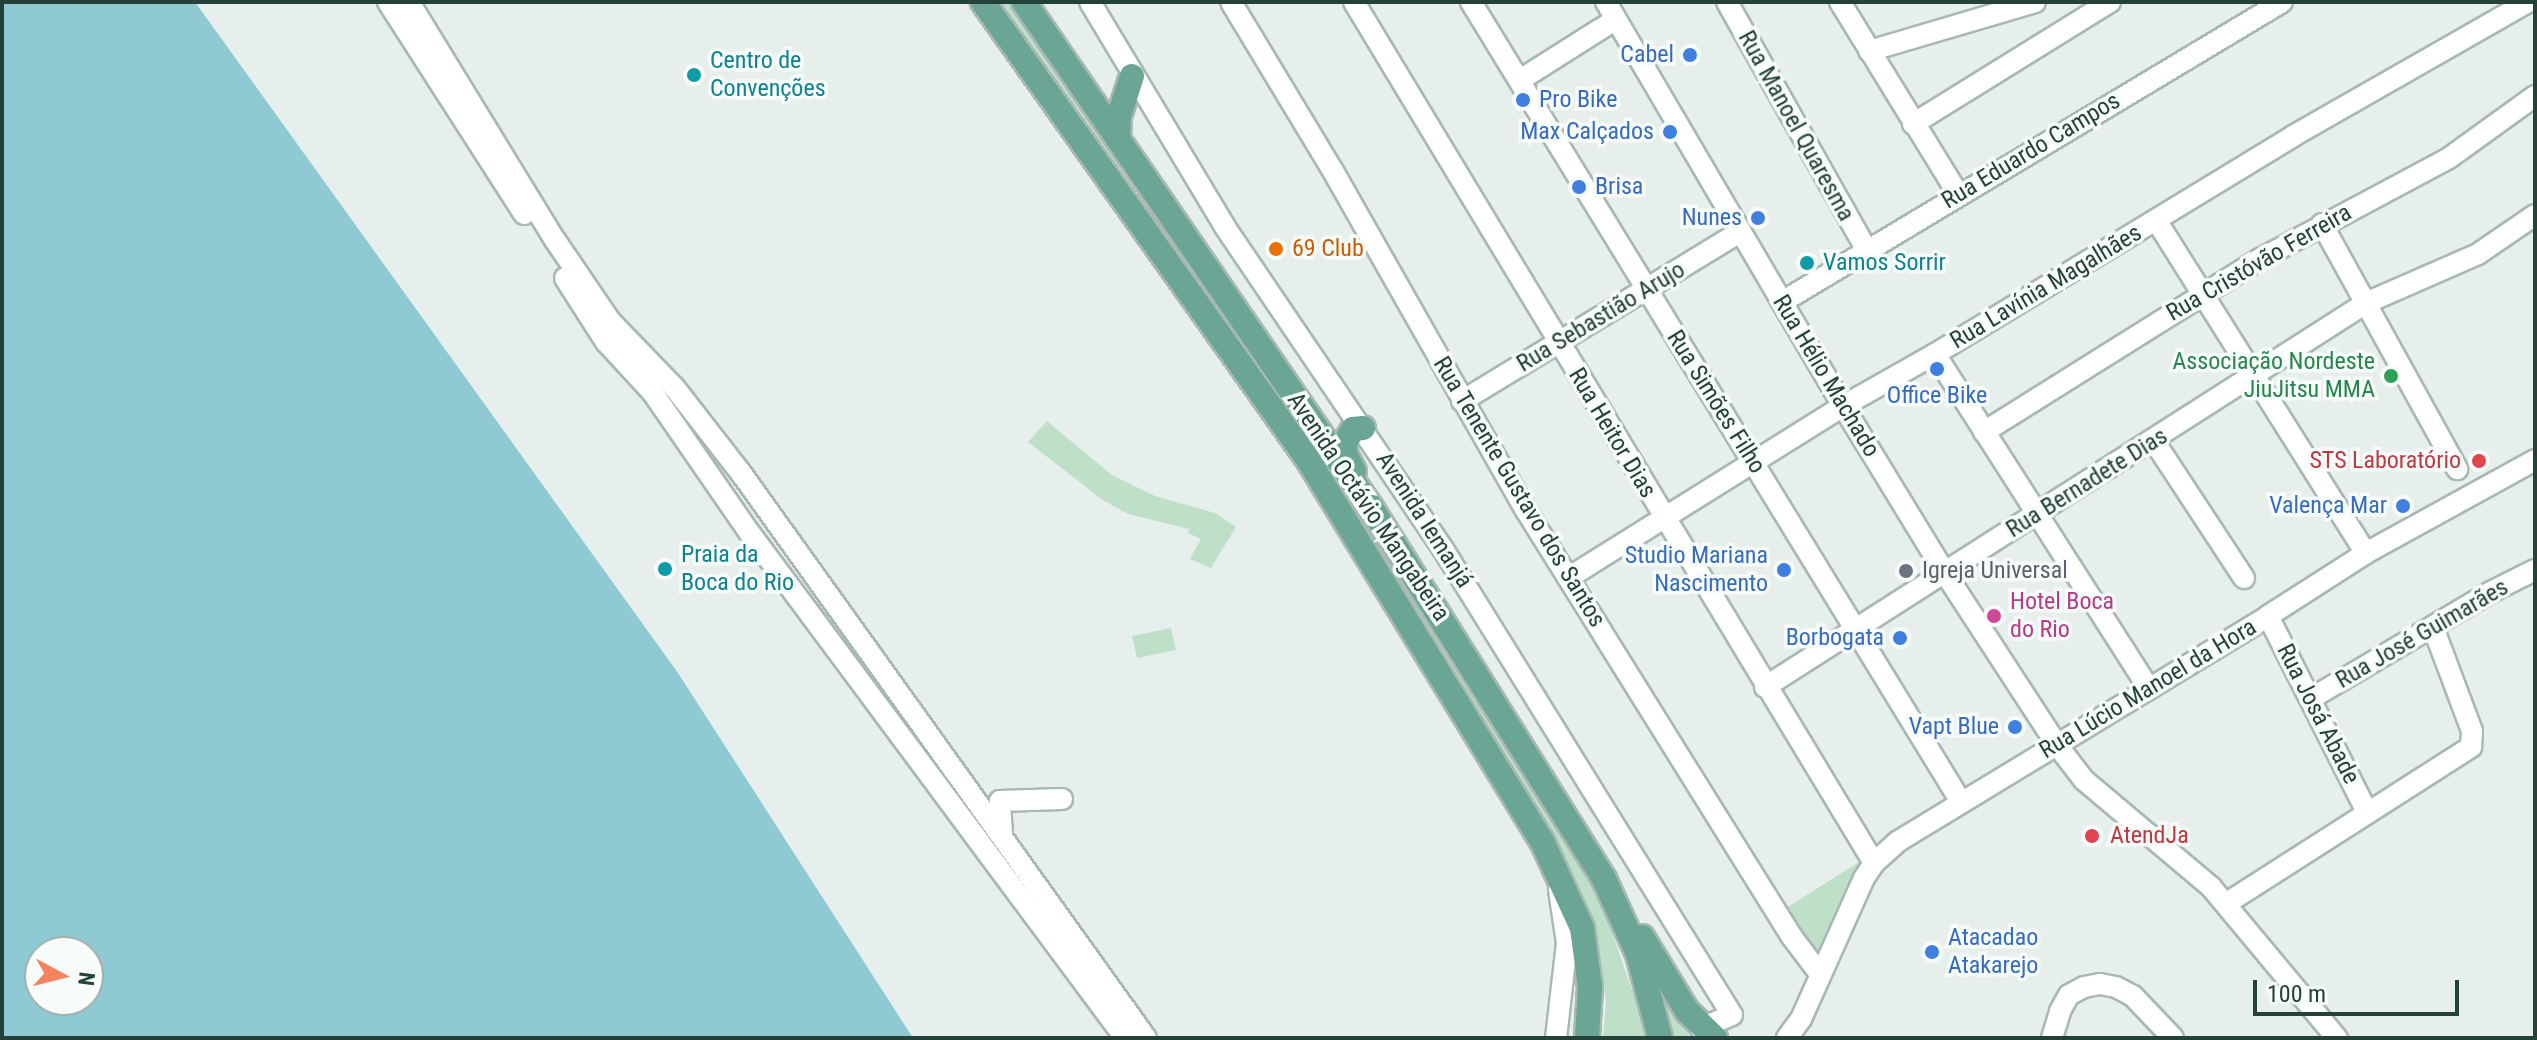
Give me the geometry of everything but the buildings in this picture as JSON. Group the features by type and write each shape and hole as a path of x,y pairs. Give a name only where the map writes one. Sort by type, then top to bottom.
{"main road":[{"name":"Avenida Octávio Mangabeira","path":"983,2 1307,458 1542,841 1582,928 1590,987 1587,1038"},
{"name":"Avenida Octávio Mangabeira","path":"1024,2 1372,509 1604,879 1638,954 1660,1038"},
{"path":"1118,139 1119,116 1132,76"},
{"path":"1363,428 1347,434 1345,454 1372,509"},
{"path":"1604,879 1687,1011 1708,1033"}],"street":[{"path":"388,2 606,342 653,393 749,532 1125,1038"},
{"path":"409,2 555,240 611,322 697,414 1146,1038"},
{"name":"Avenida Iemanjá","path":"1090,2 1132,76 1251,267 1363,428 1506,648 1732,1015 1708,1033"},
{"name":"Rua Tenente Gustavo dos Santos","path":"1231,2 1326,159 1462,401 1568,578 1792,937 1816,983"},
{"name":"Rua Heitor Dias","path":"1354,2 1558,345 1874,863"},
{"name":"Rua Simões Filho","path":"1471,2 1961,802"},
{"name":"Rua Manoel Quaresma","path":"1727,2 1866,249"},
{"path":"1840,2 1958,194"},
{"path":"1869,51 2035,2"},
{"path":"1913,124 2110,2"},
{"name":"Rua Eduardo Campos","path":"1782,302 2282,2"},
{"name":"Rua Lavínia Magalhães","path":"1568,578 1752,461 1935,354 2293,136 2528,2"},
{"path":"1520,80 1610,11"},
{"name":"Rua Hélio Machado","path":"1610,11 1843,406 1945,573 2057,745 2084,780 2227,903 2337,1038"},
{"name":"Rua Cristóvão Ferreira","path":"1984,432 2203,293 2322,224 2449,158 2535,96"},
{"name":"Rua Bernadete Dias","path":"1765,687 2366,303 2478,254 2535,215"},
{"path":"2156,220 2256,374 2366,553"},
{"path":"2322,224 2457,469"},
{"name":"Rua Sebastião Arujo","path":"1462,401 1740,232"},
{"path":"1935,354 2149,688"},
{"path":"2154,441 2244,578"},
{"name":"Rua Lúcio Manoel da Hora","path":"1816,983 1845,916 1874,863 1897,842 2366,553 2535,460"},
{"name":"Rua José Guimarães","path":"2310,699 2535,570"},
{"name":"Rua Josá Abade","path":"2268,616 2367,812"},
{"path":"2227,903 2473,743 2433,627"},
{"path":"1002,834 1000,801 1062,799"},
{"path":"983,847 1002,834"},
{"path":"1542,841 1559,891 1567,943 1556,1038"},
{"path":"1787,1038 1801,1019 1816,983"},
{"path":"1806,1038 1816,983"},
{"path":"2052,1038 2060,1011 2069,995 2084,987 2100,984 2116,987 2133,996 2173,1038"}],"green space":[{"path":"1000,2 1009,2 1347,483 1597,889 1639,1010 1645,1038 1603,1038 1606,1000 1594,935 1582,892 1556,839 1341,487 1209,293"},
{"path":"1047,421 1112,475 1155,496 1215,513 1236,527 1211,568 1190,559 1201,539 1188,533 1189,529 1128,514 1104,501 1028,442"},
{"path":"1171,628 1176,650 1137,658 1132,636"},
{"path":"1859,862 1862,866 1818,958 1783,910"},
{"path":"1657,985 1691,1038 1667,1038"}],"water":[{"path":"2,2 195,2 678,673 913,1038 2,1038"}],"place":[{"name":"Cabel","path":"1690,55"},
{"name":"Centro de Convenções","path":"694,75"},
{"name":"Pro Bike","path":"1523,100"},
{"name":"Max Calçados","path":"1670,132"},
{"name":"Brisa","path":"1579,187"},
{"name":"Nunes","path":"1758,218"},
{"name":"69 Club","path":"1276,249"},
{"name":"Vamos Sorrir","path":"1807,263"},
{"name":"Office Bike","path":"1937,369"},
{"name":"Associação Nordeste JiuJitsu MMA","path":"2391,376"},
{"name":"STS Laboratório","path":"2479,461"},
{"name":"Valença Mar","path":"2403,506"},
{"name":"Praia da Boca do Rio","path":"665,569"},
{"name":"Studio Mariana Nascimento","path":"1784,570"},
{"name":"Igreja Universal","path":"1906,571"},
{"name":"Hotel Boca do Rio","path":"1994,616"},
{"name":"Borbogata","path":"1900,638"},
{"name":"Vapt Blue","path":"2015,727"},
{"name":"AtendJa","path":"2092,836"},
{"name":"Atacadao Atakarejo","path":"1932,952"}]}
